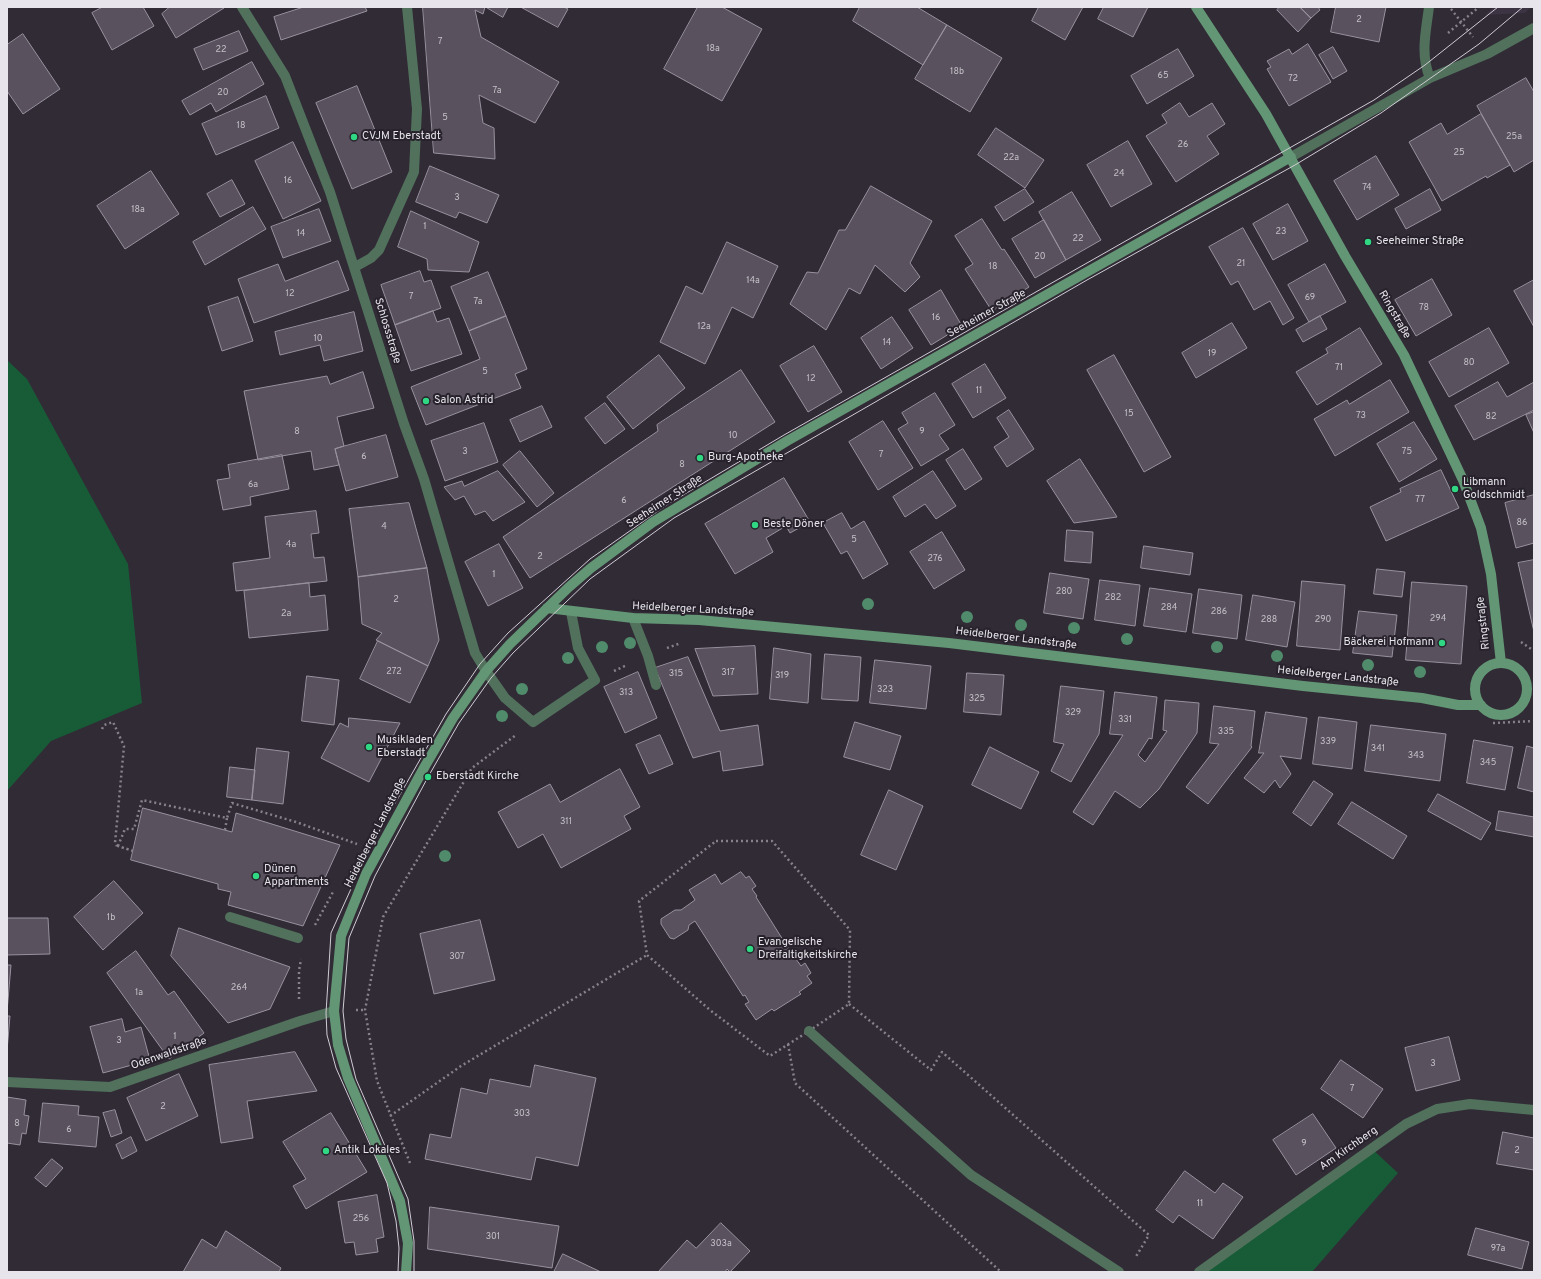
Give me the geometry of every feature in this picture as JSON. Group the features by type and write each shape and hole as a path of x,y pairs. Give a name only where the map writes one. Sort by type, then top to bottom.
{"street":[{"name":"Schlossstraße","path":"242,7 285,76 330,192 404,424 424,479 475,653 505,698 533,722"},
{"path":"355,267 371,258 379,250 414,172 417,109 407,7"},
{"name":"Ringstraße","path":"1196,7 1266,114 1345,256 1404,355 1463,480 1481,528 1491,574 1501,663"},
{"path":"1429,7 1425,40 1425,65 1430,78"},
{"name":"Seeheimer Straße","path":"486,671 547,608 591,568 653,522 787,441 1430,78 1487,54 1534,28"},
{"name":"Heidelberger Landstraße","path":"547,608 570,612 633,618 699,620 949,643 1296,685 1422,698 1458,705 1481,705"},
{"path":"533,722 595,680 578,648 570,612"},
{"path":"633,618 648,656 656,685"},
{"path":"1501,663 1513,665 1520,670 1530,697 1517,709 1502,715 1494,714 1481,705 1477,697 1476,681 1480,673 1487,667 1501,663"},
{"name":"Heidelberger Landstraße","path":"406,1272 408,1243 400,1201 348,1078 338,1045 334,1011 341,936 366,874 378,852 453,718 486,671"},
{"path":"230,917 298,938"},
{"name":"Odenwaldstraße","path":"7,1082 110,1087 300,1021 334,1011"},
{"path":"809,1031 971,1175 1119,1272"},
{"name":"Am Kirchberg","path":"1199,1272 1406,1124 1437,1109 1470,1104 1534,1110"}],"path":[{"path":"1450,7 1487,54"},
{"path":"1461,22 1479,7"},
{"path":"102,729 104,725 113,722 124,746 115,843 118,846 133,851"},
{"path":"533,722 472,768 383,917 365,1010 377,1081 390,1116 461,1066 647,955"},
{"path":"118,846 125,829 134,829 142,800 227,818"},
{"path":"225,830 232,803 296,822 378,852"},
{"path":"772,840 850,930 849,1004 770,1056 710,1010 647,955 639,901 716,841 772,840"},
{"path":"849,1004 931,1070 942,1052 1149,1235 1132,1263"},
{"path":"788,1044 795,1083 1001,1272"}],"shaded area":[{"path":"1494,7 1531,7 1525,13 1485,15"}],"green space":[{"path":"7,360 27,379 128,564 142,703 51,741 7,791"},
{"path":"1371,1148 1398,1173 1312,1272 1199,1272"}],"building":[{"path":"103,7 143,7 154,26 112,50 92,13"},
{"path":"170,7 224,8 176,38 162,14"},
{"path":"304,7 365,7 367,11 281,40 274,17"},
{"path":"423,7 485,7 483,14 475,10 481,37 559,82 535,123 479,95 483,123 494,128 495,159 434,153"},
{"path":"486,7 508,7 503,17"},
{"path":"521,7 564,7 568,9 558,27"},
{"path":"698,7 722,7 762,29 722,101 664,69"},
{"path":"860,7 917,7 947,25 923,65 853,21"},
{"path":"1039,7 1083,7 1065,40 1032,21"},
{"path":"1104,7 1148,7 1133,37 1098,19"},
{"path":"1280,7 1300,7 1311,18 1298,32 1277,10"},
{"path":"1300,7 1318,7 1320,10 1311,18"},
{"path":"1336,7 1386,7 1379,42 1331,32"},
{"path":"947,25 1002,58 970,112 915,79"},
{"path":"239,31 248,51 203,70 194,49"},
{"path":"23,34 60,89 23,114 7,91 7,45"},
{"path":"1308,44 1331,82 1289,106 1267,69 1271,67 1267,61 1289,49 1292,54"},
{"path":"1333,47 1347,71 1333,79 1319,55"},
{"path":"1178,49 1194,76 1147,104 1131,76"},
{"path":"252,62 264,84 216,112 211,103 190,115 182,101"},
{"path":"1526,78 1534,92 1534,160 1514,172 1477,106"},
{"name":"CVJM Eberstadt","path":"357,86 392,172 352,189 316,103"},
{"path":"266,96 279,128 216,155 202,124"},
{"path":"1180,103 1189,117 1212,103 1225,124 1207,136 1219,154 1176,182 1146,136 1167,123 1162,115"},
{"path":"1481,114 1510,165 1487,178 1486,176 1442,201 1409,142 1441,123 1447,134"},
{"path":"996,128 1044,160 1025,188 978,155"},
{"path":"1128,141 1152,184 1111,207 1087,165"},
{"path":"293,142 321,201 283,219 255,161"},
{"path":"1376,156 1399,195 1357,220 1334,181"},
{"path":"430,166 499,195 487,223 459,212 456,218 416,202"},
{"path":"151,171 179,214 125,249 97,206"},
{"path":"232,180 245,204 220,217 207,194"},
{"path":"871,186 932,221 910,263 920,277 905,292 875,265 860,294 849,288 826,330 790,304 807,272 818,273 839,230 845,230"},
{"path":"1025,189 1034,202 1004,221 995,207"},
{"path":"1430,189 1441,210 1406,229 1395,209"},
{"path":"1072,192 1101,240 1066,260 1039,212"},
{"path":"1288,204 1308,241 1273,260 1253,224"},
{"path":"253,207 266,229 205,265 193,242"},
{"path":"319,209 331,241 283,258 271,227"},
{"path":"411,211 479,242 469,272 428,270 427,259 398,247"},
{"path":"982,219 1029,287 992,311 965,269 973,264 955,236"},
{"path":"1044,220 1066,260 1035,278 1012,239"},
{"path":"1243,228 1294,318 1283,325 1270,301 1254,310 1238,281 1231,285 1209,247"},
{"path":"727,242 778,266 753,318 732,307 705,364 660,342 686,286 702,294"},
{"path":"338,261 349,290 254,323 238,279 278,264 285,281"},
{"path":"1325,264 1346,302 1309,322 1288,285"},
{"path":"420,271 424,282 431,280 441,308 395,325 381,285"},
{"path":"488,272 506,316 469,331 451,287"},
{"path":"1432,279 1452,315 1416,336 1395,300"},
{"path":"1534,280 1534,327 1514,291"},
{"path":"941,290 962,326 931,345 909,310"},
{"path":"238,297 253,341 222,351 208,307"},
{"path":"433,311 437,322 449,318 462,354 411,371 395,325"},
{"path":"354,312 363,351 324,361 320,345 280,355 275,332"},
{"path":"506,316 527,369 515,374 521,388 426,425 411,387 480,359 469,331"},
{"path":"1320,316 1327,329 1303,342 1296,330"},
{"path":"892,317 913,348 881,369 861,338"},
{"path":"1232,323 1247,348 1196,378 1182,353"},
{"path":"1360,328 1382,364 1317,405 1296,372 1328,353 1326,349"},
{"path":"1489,328 1509,363 1449,397 1429,362"},
{"path":"814,346 842,392 808,412 780,366"},
{"path":"659,355 685,388 633,429 607,397"},
{"path":"1114,355 1171,457 1144,472 1087,370"},
{"path":"985,364 1006,398 973,418 952,384"},
{"path":"741,370 775,422 530,578 503,537 658,431 657,425"},
{"path":"363,372 374,408 337,417 344,446 335,449 339,465 314,470 311,451 258,460 244,391 327,376 330,384"},
{"path":"1390,380 1409,412 1335,456 1314,419 1347,400 1349,404"},
{"path":"1498,382 1507,397 1534,382 1534,410 1474,440 1455,406"},
{"path":"935,393 955,425 939,435 949,449 921,466 898,429 908,423 902,413"},
{"path":"605,403 625,429 605,444 585,418"},
{"path":"542,406 552,427 520,442 510,420"},
{"path":"1009,410 1034,449 1007,467 994,447 1009,437 997,418"},
{"path":"1534,412 1534,433 1526,415"},
{"path":"883,421 913,468 878,490 849,442"},
{"path":"1414,422 1437,459 1399,482 1377,444"},
{"path":"484,423 498,462 445,481 431,441"},
{"path":"386,435 398,477 346,491 335,449"},
{"path":"963,449 982,479 965,490 946,460"},
{"path":"520,451 554,493 537,507 503,465"},
{"path":"282,455 289,489 250,497 251,505 223,510 217,480 230,478 228,465"},
{"path":"1080,459 1117,517 1074,523 1047,481"},
{"path":"1441,470 1459,508 1386,541 1370,507 1401,492 1400,489"},
{"path":"498,471 525,502 493,521 485,511 475,515 464,496 455,500 444,487 462,481 464,486"},
{"path":"933,471 956,506 936,519 925,504 905,517 893,497"},
{"name":"Beste Döner","path":"784,478 810,522 790,533 786,526 766,538 773,552 735,574 705,524"},
{"path":"1534,495 1534,543 1516,548 1505,503"},
{"path":"409,503 427,568 358,577 349,509"},
{"path":"316,511 319,533 311,534 314,558 324,557 327,581 236,591 233,563 270,558 265,517"},
{"path":"842,513 851,529 864,521 888,564 863,579 847,551 841,554 823,523"},
{"path":"1067,530 1093,532 1091,563 1065,561"},
{"path":"942,532 965,570 934,589 910,552"},
{"path":"499,544 523,588 488,606 465,562"},
{"path":"1144,546 1193,553 1190,575 1141,568"},
{"path":"1534,560 1534,632 1518,563"},
{"path":"427,568 439,640 428,666 376,640 382,633 362,624 358,577"},
{"path":"1377,569 1405,572 1402,597 1374,594"},
{"path":"1050,573 1089,579 1083,619 1044,613"},
{"path":"1100,580 1140,585 1135,626 1095,620"},
{"path":"1302,581 1345,585 1340,650 1297,646"},
{"path":"1412,582 1467,586 1461,664 1406,660"},
{"path":"309,583 310,597 325,595 328,630 249,638 244,591"},
{"path":"1150,588 1192,594 1186,632 1144,626"},
{"path":"1199,589 1242,595 1237,639 1193,633"},
{"path":"1253,595 1295,602 1287,647 1246,640"},
{"path":"1359,611 1397,615 1392,657 1353,653"},
{"path":"378,641 428,666 410,703 360,679"},
{"path":"755,646 758,694 713,696 695,649"},
{"path":"774,648 811,654 808,703 770,699"},
{"path":"825,654 861,657 858,701 822,699"},
{"path":"688,657 720,731 758,725 763,765 723,771 720,751 693,758 655,668"},
{"path":"875,660 931,666 926,709 870,703"},
{"path":"638,672 657,718 625,733 604,687"},
{"path":"967,673 1004,675 1001,715 964,712"},
{"path":"307,676 339,680 334,725 302,721"},
{"path":"1061,686 1104,691 1099,734 1071,782 1051,771 1064,744 1054,742"},
{"path":"1115,692 1157,697 1152,739 1149,738 1138,755 1145,762 1167,731 1163,730 1165,700 1199,703 1197,733 1159,789 1140,808 1115,791 1093,825 1073,812 1123,735 1110,734"},
{"path":"1214,706 1255,711 1252,747 1208,804 1186,787 1219,744 1210,743"},
{"path":"1266,712 1307,718 1301,759 1280,756 1291,774 1280,788 1275,780 1264,793 1244,778 1264,753 1259,753"},
{"path":"1319,717 1357,722 1352,769 1313,764"},
{"path":"349,718 400,723 369,782 321,758 340,723 348,727"},
{"path":"855,722 901,736 890,770 844,757"},
{"path":"1371,725 1446,734 1440,781 1365,771"},
{"path":"660,735 673,764 649,774 636,745"},
{"path":"1474,740 1513,747 1505,790 1467,783"},
{"path":"1527,746 1534,748 1534,792 1518,788"},
{"path":"990,747 1039,772 1021,809 972,785"},
{"path":"257,748 289,752 283,804 252,800"},
{"path":"230,767 255,770 252,800 227,797"},
{"path":"620,769 640,807 624,816 631,829 561,868 543,834 518,848 498,812 550,784 560,802"},
{"path":"1314,781 1333,794 1311,826 1293,813"},
{"path":"889,790 923,806 896,870 861,855"},
{"path":"1438,794 1491,823 1481,840 1428,811"},
{"path":"1352,802 1407,836 1393,859 1338,824"},
{"name":"Dünen Appartments","path":"143,808 232,832 236,813 340,845 303,926 228,905 231,892 218,889 218,884 131,860"},
{"path":"1499,811 1534,817 1534,837 1496,830"},
{"name":"Evangelische Dreifaltigkeitskirche","path":"741,872 746,878 749,876 756,886 752,889 757,896 756,897 795,959 801,966 805,963 811,973 807,976 812,983 799,992 801,994 774,1011 772,1009 756,1020 745,1004 749,1002 745,995 743,996 695,921 689,925 688,930 674,939 670,938 661,924 661,919 675,910 681,910 695,900 689,890 715,874 721,884"},
{"path":"114,881 143,913 103,950 74,917"},
{"path":"7,918 48,918 50,954 7,955"},
{"path":"480,920 495,980 434,994 420,934"},
{"path":"179,928 290,967 270,1009 228,1023 171,956"},
{"path":"136,951 168,995 174,991 204,1033 169,1059 107,973"},
{"path":"7,965 11,965 7,1012"},
{"path":"7,1016 10,1016 7,1051"},
{"path":"122,1019 125,1032 141,1027 150,1060 103,1073 90,1027"},
{"path":"1449,1037 1460,1080 1416,1091 1405,1048"},
{"path":"295,1052 317,1091 247,1101 253,1138 221,1143 209,1065"},
{"path":"1341,1060 1383,1089 1363,1118 1321,1089"},
{"path":"535,1065 596,1078 578,1166 536,1157 531,1180 425,1159 430,1134 451,1138 461,1088 487,1094 490,1079 530,1087"},
{"path":"179,1074 198,1116 146,1141 127,1098"},
{"path":"7,1097 26,1100 24,1115 29,1116 26,1134 22,1133 20,1145 7,1143"},
{"path":"43,1103 79,1106 78,1115 99,1117 96,1147 39,1142"},
{"path":"115,1110 122,1133 111,1137 103,1113"},
{"path":"331,1113 367,1172 306,1209 293,1186 306,1179 283,1142"},
{"path":"1313,1114 1336,1148 1296,1175 1273,1140"},
{"path":"1503,1132 1534,1138 1534,1170 1497,1164"},
{"path":"131,1137 137,1151 122,1159 116,1145"},
{"path":"52,1159 63,1168 46,1187 35,1178"},
{"path":"1185,1171 1215,1193 1223,1183 1243,1197 1213,1239 1179,1215 1173,1223 1156,1210"},
{"path":"377,1195 384,1237 376,1239 378,1252 356,1255 354,1242 345,1243 338,1202"},
{"path":"430,1207 559,1226 552,1268 428,1249"},
{"path":"721,1223 750,1251 730,1272 727,1269 725,1272 658,1272 687,1240 696,1248"},
{"path":"1476,1228 1529,1242 1522,1269 1468,1255"},
{"path":"226,1231 281,1268 279,1272 183,1272 202,1239 216,1248"},
{"path":"563,1254 601,1272 554,1272"}],"tram line":[{"path":"398,1272 399,1248 396,1221 387,1183 336,1068 327,1035 326,1013 331,933 369,849 446,714 480,664 508,633 590,559 668,504 784,435 1374,100 1425,65 1498,7"},
{"path":"414,1272 414,1241 408,1199 356,1079 346,1039 343,1011 349,938 375,876 428,777 459,723 491,678 513,653 590,579 674,518 1087,280 1295,165 1381,113 1479,44 1523,7"}],"place":[{"name":"CVJM Eberstadt","path":"354,137"},
{"name":"Seeheimer Straße","path":"1368,242"},
{"name":"Salon Astrid","path":"426,401"},
{"name":"Burg-Apotheke","path":"700,458"},
{"name":"Libmann Goldschmidt","path":"1455,489"},
{"name":"Beste Döner","path":"755,525"},
{"name":"Bäckerei Hofmann","path":"1442,643"},
{"name":"Musikladen Eberstadt","path":"369,747"},
{"name":"Eberstadt Kirche","path":"428,777"},
{"name":"Dünen Appartments","path":"256,876"},
{"name":"Evangelische Dreifaltigkeitskirche","path":"750,949"},
{"name":"Antik Lokales","path":"326,1151"}]}
